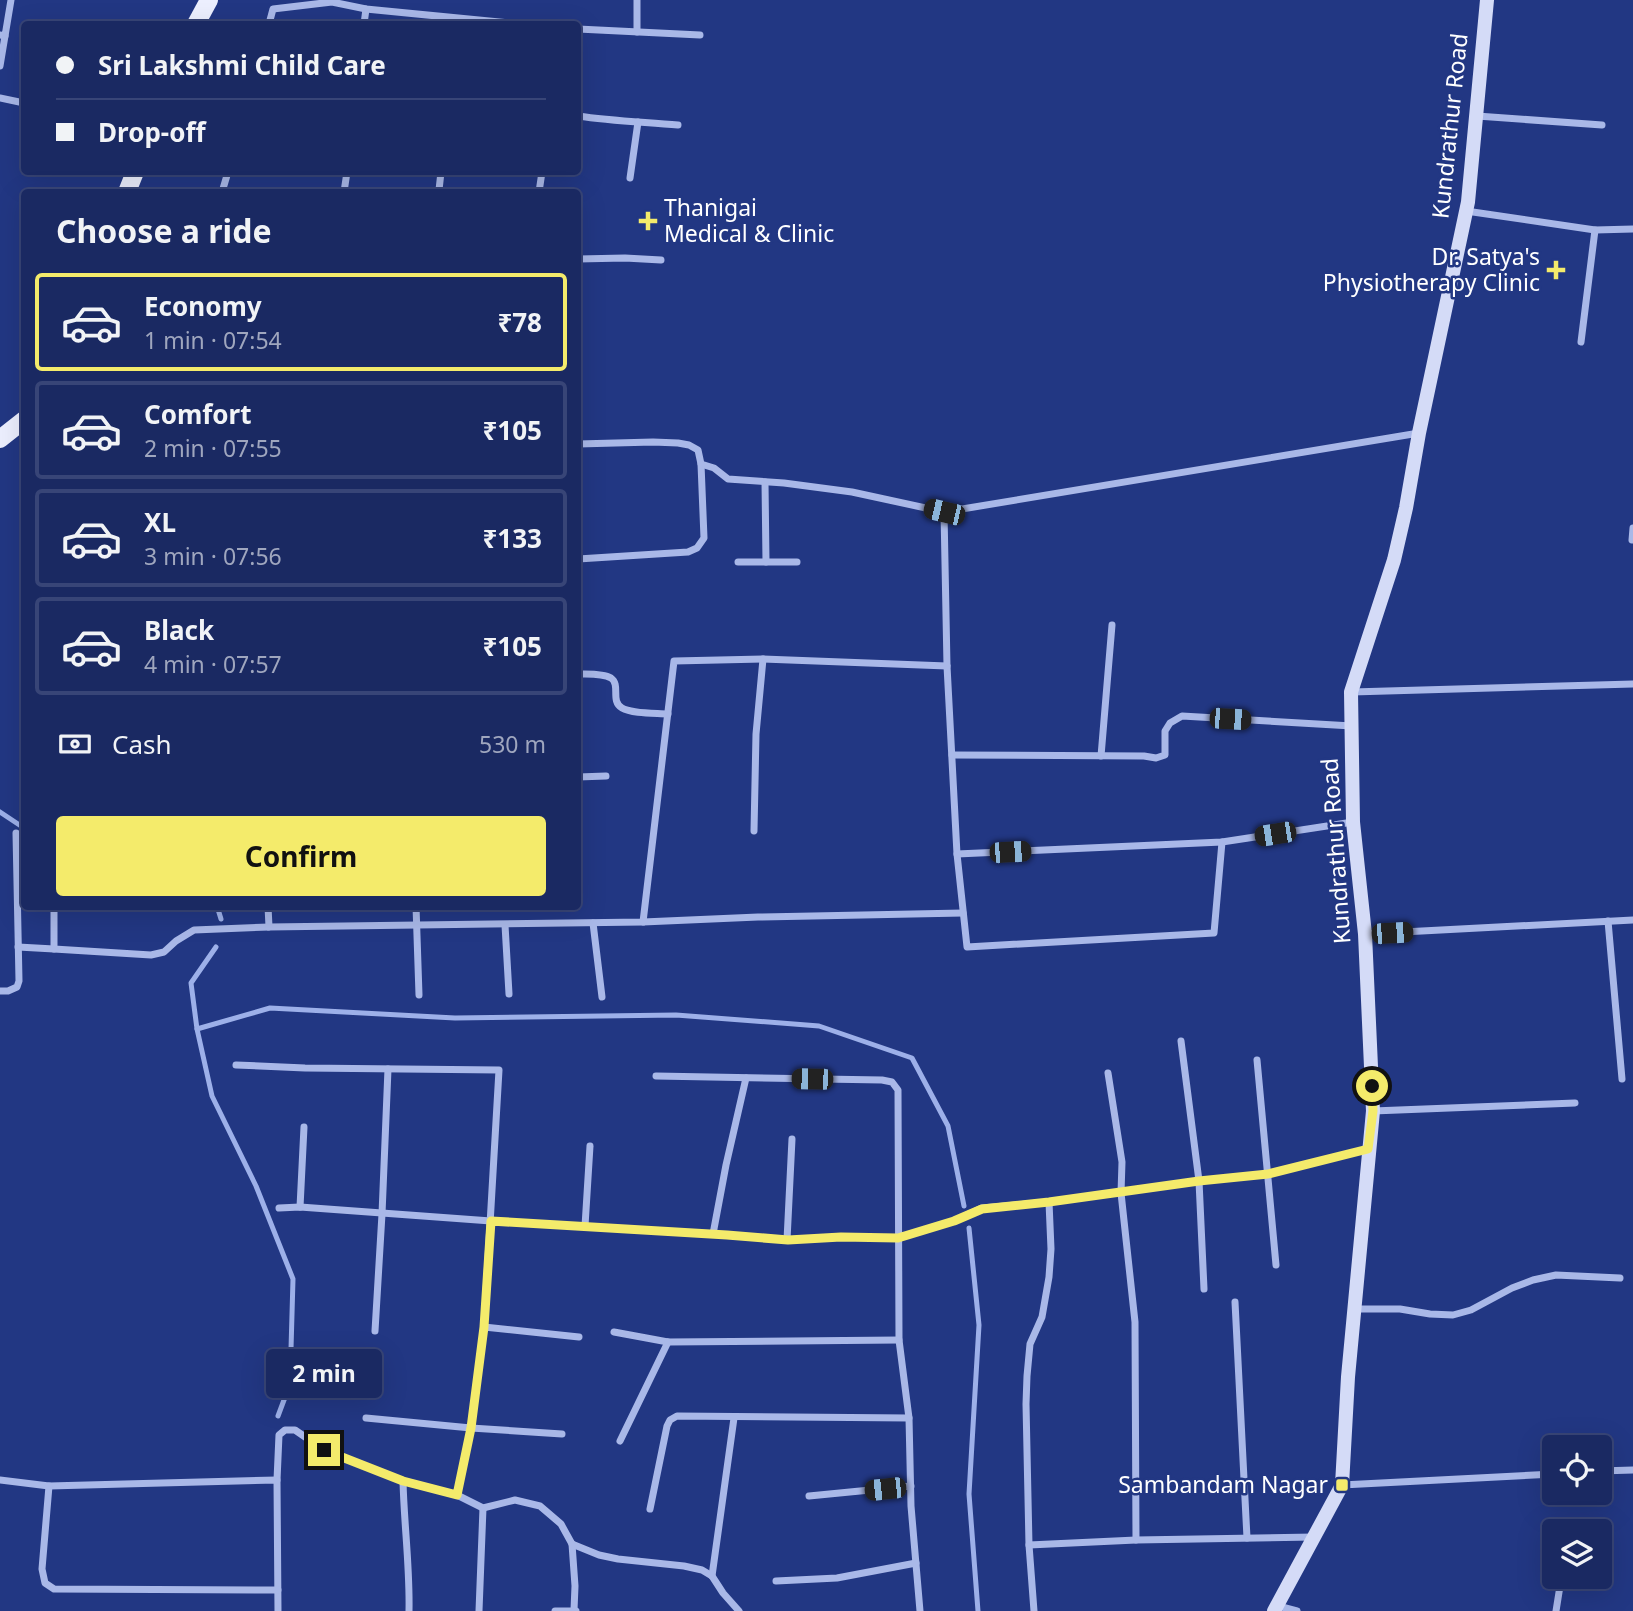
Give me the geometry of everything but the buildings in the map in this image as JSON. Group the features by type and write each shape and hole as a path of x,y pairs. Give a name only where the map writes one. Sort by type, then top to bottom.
{"main road":[{"path":"198,21 209,0"},
{"path":"0,439 21,422"}],"street":[{"path":"0,66 2,36 11,0"},
{"path":"637,0 637,32"},
{"name":"Kundrathur Road","path":"1276,1608 1342,1485 1348,1377 1373,1111 1365,934 1353,822 1351,692 1394,560 1466,211 1487,0"},
{"path":"270,21 274,9 332,1 366,9 488,21"},
{"path":"364,21 366,9"},
{"path":"581,29 700,35"},
{"path":"0,98 21,102"},
{"path":"581,116 678,125"},
{"path":"1476,116 1602,125"},
{"path":"630,178 638,122"},
{"path":"1466,211 1595,230 1633,229"},
{"path":"1581,342 1595,230"},
{"path":"581,259 661,260"},
{"path":"701,464 714,468 728,479 852,492 944,512 1419,433"},
{"path":"581,444 653,442 689,445 698,450 704,538 697,548 688,552 581,559"},
{"path":"765,482 766,562"},
{"path":"944,512 947,666 957,855 967,947 1214,933 1222,842"},
{"path":"1632,540 1633,528"},
{"path":"738,562 797,562"},
{"path":"1101,756 1112,625"},
{"path":"643,922 674,661 763,659 947,666"},
{"path":"754,831 763,659"},
{"path":"581,674 604,676 615,682 616,702 620,707 668,714"},
{"path":"1351,692 1633,684"},
{"path":"952,755 1156,758 1165,755 1165,731 1170,723 1182,716 1352,726"},
{"path":"581,778 606,776"},
{"path":"957,855 1222,842 1353,822"},
{"path":"0,991 17,987 19,981 16,833"},
{"path":"54,910 54,949"},
{"path":"268,910 269,927"},
{"path":"416,910 419,995"},
{"path":"18,947 151,955 164,952 194,930 963,913"},
{"path":"1365,934 1633,920"},
{"path":"1608,921 1622,1079"},
{"path":"593,923 602,997"},
{"path":"505,925 509,994"},
{"path":"1181,1041 1199,1181 1204,1289"},
{"path":"1257,1060 1276,1265"},
{"path":"236,1065 499,1070 484,1327 471,1428 457,1495"},
{"path":"375,1331 388,1069"},
{"path":"1108,1073 1122,1162 1121,1193 1135,1322 1136,1540"},
{"path":"656,1076 882,1080 892,1082 898,1090 899,1340 909,1418 920,1611"},
{"path":"713,1234 746,1077"},
{"path":"1373,1111 1575,1103"},
{"path":"300,1207 304,1127"},
{"path":"788,1240 792,1139"},
{"path":"585,1226 590,1146"},
{"path":"279,1208 300,1207 788,1240 898,1238 954,1221 982,1209 1268,1174 1368,1149"},
{"path":"1034,1611 1029,1545 1027,1376 1030,1344 1042,1317 1049,1277 1049,1202"},
{"path":"1355,1309 1400,1309 1453,1315 1471,1310 1534,1280 1556,1275 1620,1278"},
{"path":"1235,1302 1247,1538"},
{"path":"484,1327 579,1337"},
{"path":"614,1332 668,1342 899,1340"},
{"path":"620,1441 668,1342"},
{"path":"650,1509 667,1426 670,1420 677,1416 909,1418"},
{"path":"366,1418 562,1434"},
{"path":"712,1576 734,1418"},
{"path":"278,1611 277,1480 279,1435 285,1430 295,1430 324,1450 403,1481 457,1495 483,1508 515,1500 540,1506 561,1524 572,1544 575,1611 555,1611"},
{"path":"1612,1470 1633,1469"},
{"path":"1342,1485 1542,1475"},
{"path":"0,1480 49,1486 277,1480"},
{"path":"403,1481 410,1582 409,1611"},
{"path":"49,1486 42,1569 45,1583 54,1588 278,1590"},
{"path":"809,1496 911,1486"},
{"path":"479,1611 483,1508"},
{"path":"1029,1545 1314,1537"},
{"path":"572,1544 618,1559 702,1570 712,1576 739,1611"},
{"path":"776,1581 837,1578 916,1563"},
{"path":"1556,1611 1560,1589"},
{"path":"1276,1608 1297,1611"}],"waterway":[{"path":"0,812 21,826"},
{"path":"218,910 221,919"},
{"path":"216,947 191,983 197,1029 270,1008 455,1018 676,1015 819,1026 912,1058 948,1126 964,1206"},
{"path":"197,1029 212,1096 256,1186 293,1279 290,1384 278,1416"},
{"path":"969,1228 979,1325 969,1494 978,1611"}],"place":[{"name":"Thanigai Medical & Clinic","path":"648,221"},
{"name":"Dr. Satya's Physiotherapy Clinic","path":"1556,270"},
{"name":"Sambandam Nagar","path":"1342,1485"}],"route":[{"path":"324,1450 403,1481 457,1495 471,1428 484,1327 491,1221 788,1240 898,1238 954,1221 982,1209 1268,1174 1368,1149 1373,1111 1372,1086"}]}
